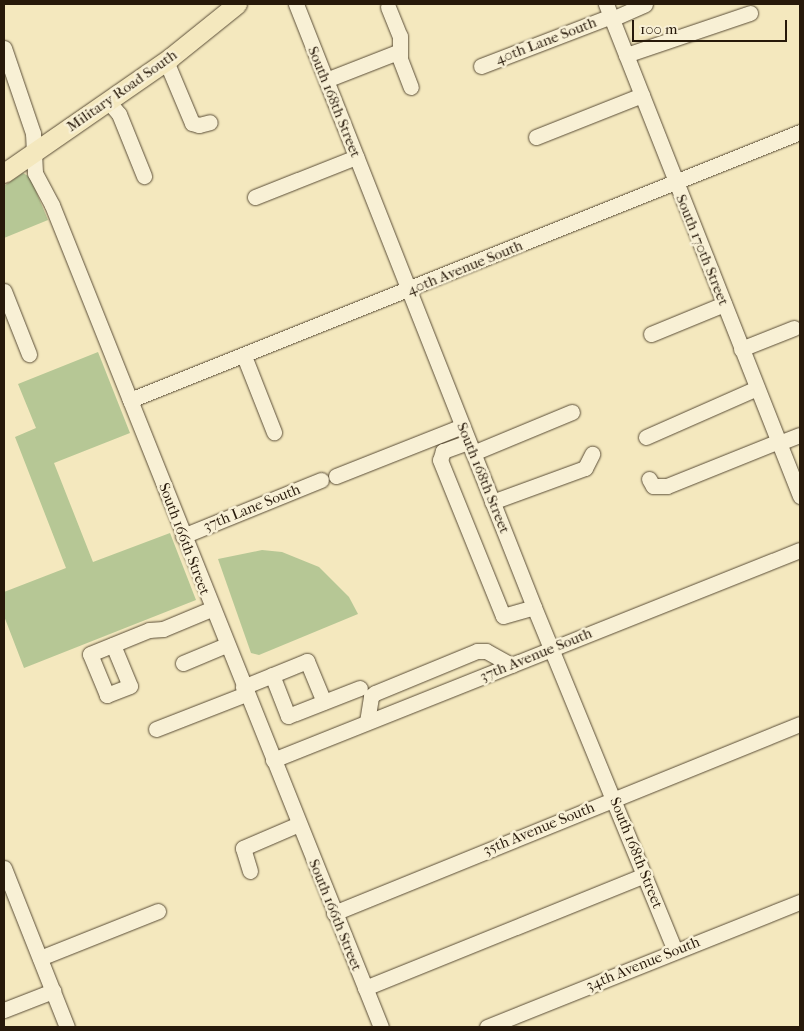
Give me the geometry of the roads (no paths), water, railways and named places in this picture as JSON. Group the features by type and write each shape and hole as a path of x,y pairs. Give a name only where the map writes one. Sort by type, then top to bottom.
{"main road":[{"name":"Military Road South","path":"4,173 166,61 237,4"}],"street":[{"name":"South 168th Street","path":"296,4 470,448 675,951"},
{"name":"40th Lane South","path":"481,66 609,13 645,4"},
{"path":"388,6 400,36 400,51 411,87"},
{"name":"South 170th Street","path":"609,13 800,496"},
{"path":"626,55 750,13"},
{"path":"326,80 400,51"},
{"name":"South 166th Street","path":"5,56 33,133 35,173 52,206 211,609 381,1027"},
{"path":"166,61 192,123 199,125 210,122"},
{"path":"536,137 642,95"},
{"path":"108,101 119,114 144,176"},
{"name":"40th Avenue South","path":"130,400 409,291 800,132"},
{"path":"255,197 356,157"},
{"path":"4,290 29,354"},
{"path":"651,334 724,304"},
{"path":"742,349 794,328"},
{"path":"244,356 274,432"},
{"path":"646,437 757,388"},
{"path":"534,607 503,616 440,460 443,451 470,448 572,412"},
{"path":"336,476 462,426"},
{"path":"649,479 652,486 666,486 800,435"},
{"path":"492,502 585,468 592,454"},
{"name":"37th Lane South","path":"183,536 321,480"},
{"name":"37th Avenue South","path":"273,760 800,550"},
{"path":"113,645 149,630 163,629 211,609"},
{"path":"183,663 226,645"},
{"path":"367,722 371,696 375,693 477,651 486,651 511,665"},
{"path":"156,729 244,690 272,675 307,661 324,702"},
{"path":"272,675 288,716 360,688"},
{"name":"35th Avenue South","path":"334,913 613,798 800,724"},
{"path":"250,871 243,848 298,824"},
{"path":"4,868 67,1027"},
{"path":"364,988 644,875"},
{"name":"34th Avenue South","path":"487,1027 800,902"},
{"path":"40,958 158,911"},
{"path":"4,1010 53,991"}]}
